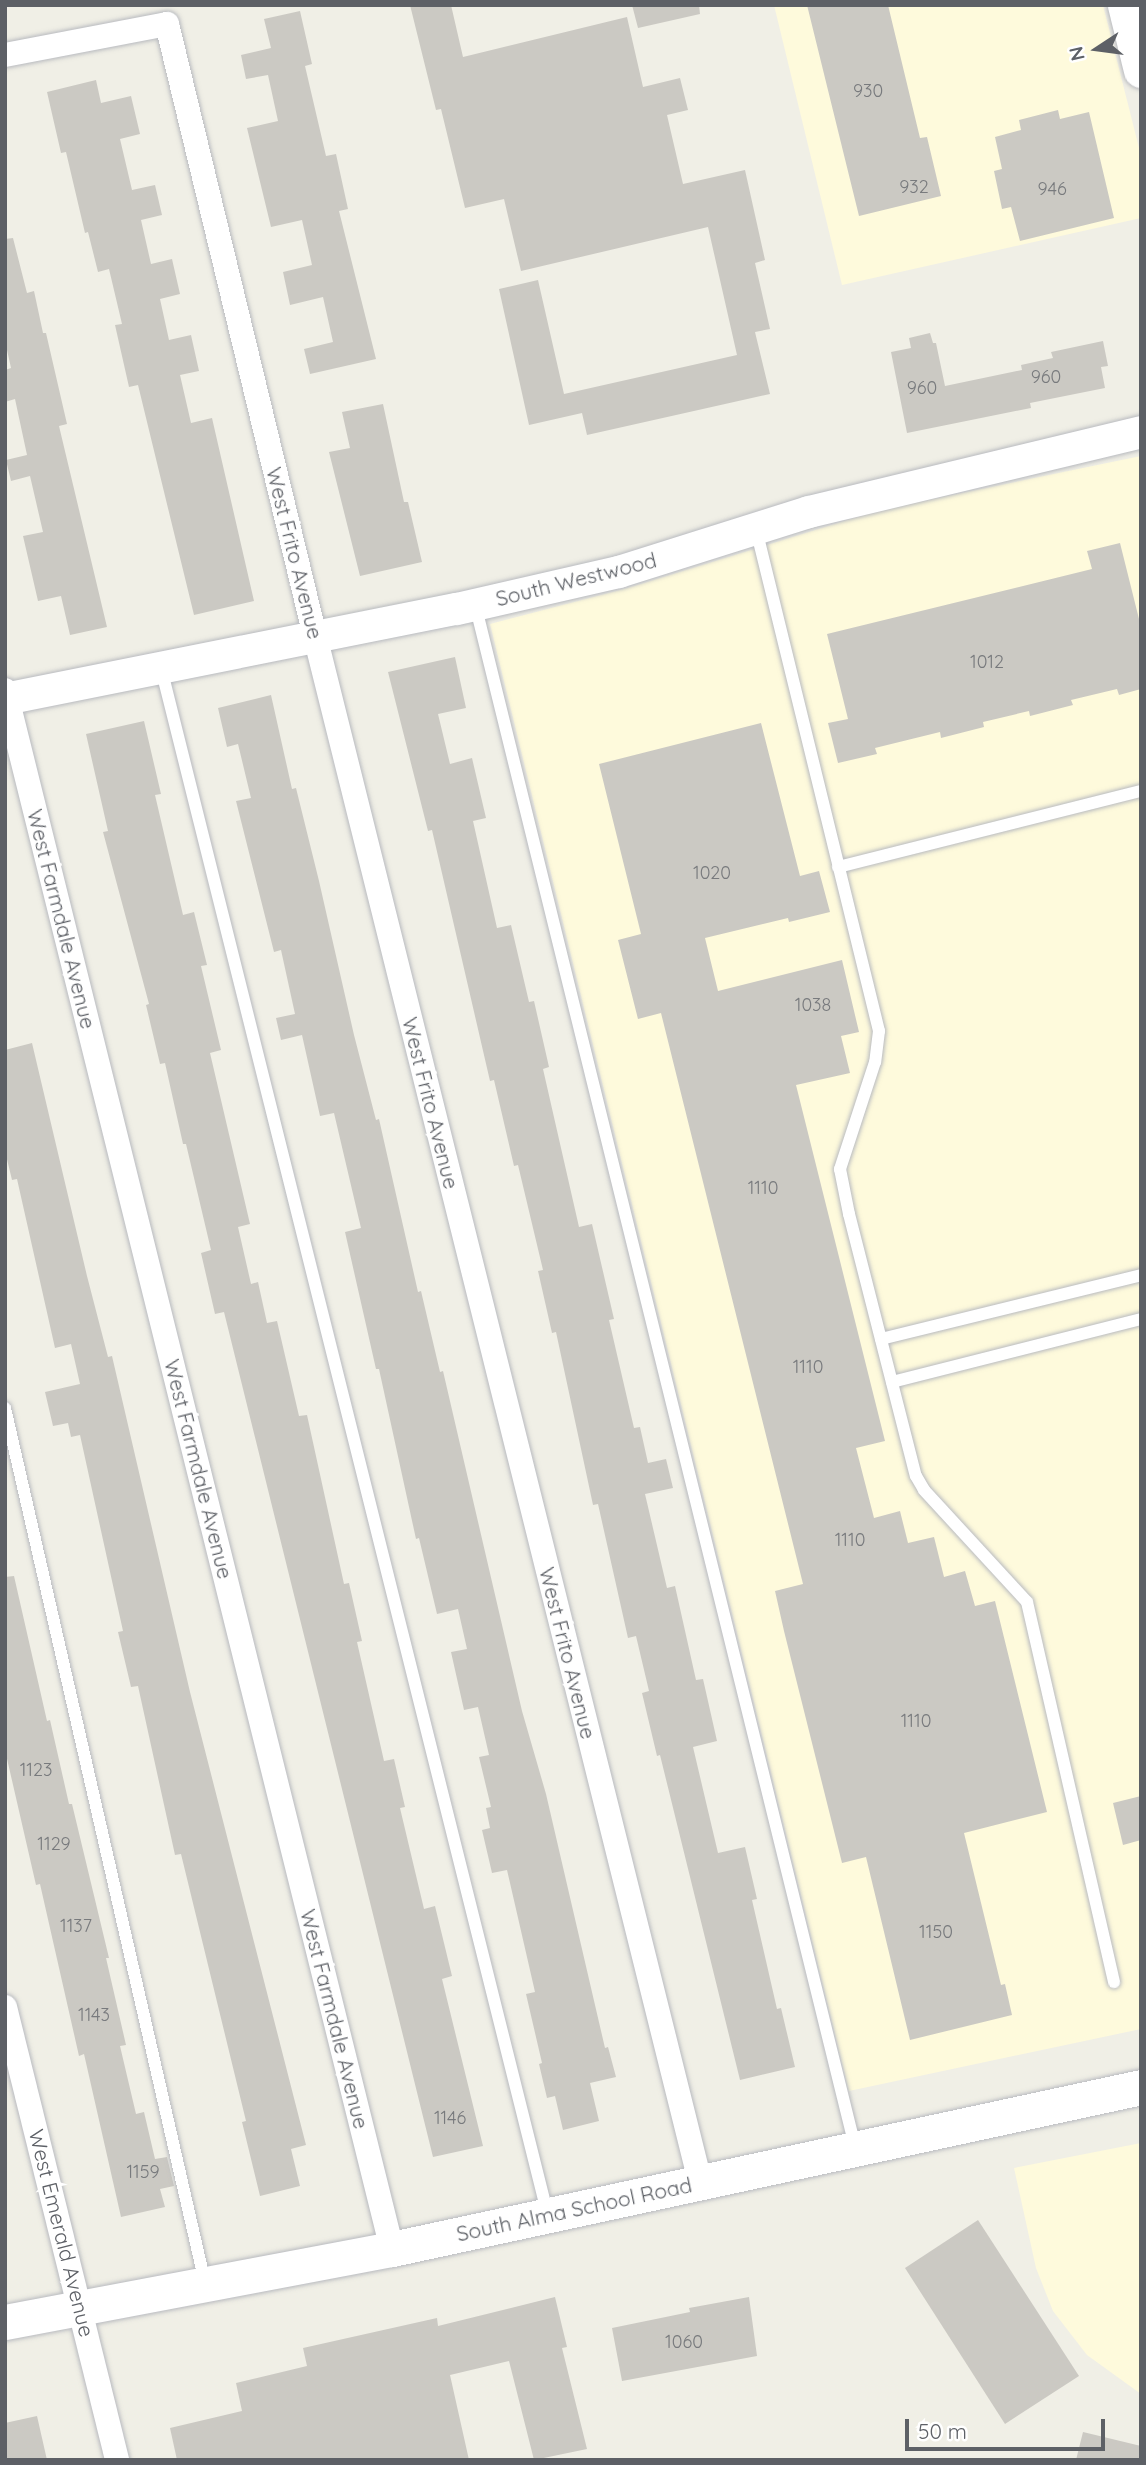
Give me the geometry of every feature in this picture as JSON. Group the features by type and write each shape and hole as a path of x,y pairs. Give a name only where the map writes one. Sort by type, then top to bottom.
{"main road":[{"path":"1125,5 1141,70"},
{"name":"South Alma School Road","path":"5,2322 392,2249 1141,2087"}],"street":[{"name":"West Frito Avenue","path":"5,55 167,24 315,636 701,2182"},
{"name":"South Westwood","path":"6,696 475,604 619,572 809,512 1141,432"},
{"name":"West Farmdale Avenue","path":"6,696 392,2249"},
{"name":"West Emerald Avenue","path":"5,2007 117,2460"}],"lane":[{"path":"756,528 879,1031 875,1062 840,1169 881,1339 920,1483 1027,1602 1114,1983"},
{"path":"475,604 855,2147"},
{"path":"161,667 548,2216"},
{"path":"838,867 1141,791"},
{"path":"881,1339 1141,1275"},
{"path":"892,1382 1141,1319"},
{"path":"5,1408 205,2284"}],"shaded area":[{"path":"774,5 1103,5 1141,156 1141,218 842,285"},
{"path":"1141,456 1141,2029 849,2091 490,624 628,588 880,510"},
{"path":"1141,2143 1141,2394 1087,2355 1053,2311 1036,2268 1014,2168"}],"building":[{"path":"410,5 451,5 463,57 627,17 643,87 680,78 688,110 667,115 683,184 745,170 765,260 755,263 770,329 755,332 770,394 587,435 582,413 529,425 499,289 538,280 564,394 737,355 708,227 521,271 504,199 465,208 441,109 436,110"},
{"path":"632,5 699,5 700,14 638,28"},
{"path":"807,5 888,5 920,138 927,137 941,196 859,216"},
{"path":"300,11 312,64 305,66 326,156 336,154 348,209 339,211 376,359 310,374 304,349 333,342 323,297 290,305 283,272 312,265 302,220 271,227 247,128 278,121 268,75 246,79 241,55 271,48 264,19"},
{"path":"96,80 101,103 131,96 140,134 120,139 132,190 155,185 162,215 141,220 151,264 172,259 180,294 160,299 169,340 191,335 199,371 180,375 191,423 212,418 254,601 194,615 138,385 129,387 115,325 122,324 109,269 98,272 88,232 85,233 66,152 61,153 47,92"},
{"path":"1058,110 1060,119 1089,112 1114,218 1020,241 1011,207 1002,209 994,171 1002,169 995,137 1021,130 1019,120"},
{"path":"13,238 27,293 34,291 43,333 46,333 67,424 59,426 107,627 70,635 61,596 38,601 23,536 43,532 30,476 11,481 6,460 27,455 15,399 5,402 5,370 11,368 5,341 5,239"},
{"path":"930,333 933,343 936,343 945,386 1022,370 1021,365 1053,358 1051,352 1103,341 1108,366 1101,367 1105,388 1030,403 1031,408 907,433 891,352 911,348 909,338"},
{"path":"383,404 404,502 408,502 422,562 360,576 329,452 350,448 342,412"},
{"path":"1120,543 1141,627 1141,689 1119,695 1117,689 1071,700 1073,705 1030,716 1029,711 983,722 984,727 941,738 940,732 875,748 877,754 838,763 828,723 848,719 827,634 1092,569 1087,551"},
{"path":"455,657 466,708 438,714 450,764 472,758 486,818 473,821 497,928 511,925 529,1002 534,1001 549,1067 543,1069 579,1227 592,1224 614,1319 609,1320 634,1428 640,1427 648,1463 666,1459 673,1488 645,1494 667,1588 675,1586 696,1680 703,1679 717,1741 693,1747 718,1853 745,1847 757,1899 752,1900 777,2009 781,2008 795,2067 740,2080 660,1755 657,1756 642,1693 649,1691 636,1636 628,1638 598,1504 593,1505 556,1332 552,1333 538,1271 543,1270 518,1165 514,1166 494,1080 490,1081 432,830 428,831 388,672"},
{"path":"271,695 292,789 296,788 319,881 354,1035 376,1120 379,1119 418,1292 421,1291 440,1372 443,1371 522,1711 546,1794 605,2048 608,2047 616,2077 590,2083 599,2121 563,2130 555,2096 547,2098 539,2064 542,2063 526,1994 535,1992 507,1870 492,1873 482,1830 490,1828 486,1808 491,1807 479,1757 489,1755 478,1707 464,1710 451,1652 467,1649 458,1609 437,1614 419,1538 416,1539 379,1369 376,1369 345,1232 361,1228 334,1113 320,1116 302,1035 281,1040 276,1018 295,1014 281,950 274,952 236,801 251,798 238,744 227,747 218,708"},
{"path":"144,721 161,794 155,795 183,915 194,912 207,965 201,966 221,1050 210,1053 250,1224 238,1227 251,1284 258,1282 267,1323 277,1321 299,1416 307,1415 344,1584 349,1583 362,1641 357,1642 384,1761 394,1759 405,1807 400,1808 424,1909 435,1906 452,1976 442,1979 483,2146 433,2157 224,1312 215,1314 201,1253 211,1250 165,1063 160,1064 146,1005 149,1004 103,832 108,831 86,734"},
{"path":"761,723 800,876 819,871 830,912 789,922 788,918 705,938 718,991 842,960 859,1032 841,1036 850,1073 796,1085 885,1441 856,1448 874,1518 900,1511 908,1543 934,1537 944,1577 965,1571 975,1606 995,1601 1047,1812 964,1833 1001,1985 1005,1984 1012,2015 910,2040 866,1857 842,1863 784,1631 775,1591 803,1584 661,1013 638,1019 618,940 641,934 599,764"},
{"path":"32,1043 87,1276 108,1357 112,1356 190,1692 306,2145 291,2149 300,2186 260,2196 242,2122 246,2121 181,1854 175,1855 138,1686 131,1687 118,1632 123,1631 80,1435 71,1437 68,1423 53,1426 45,1392 80,1384 71,1344 55,1348 17,1179 12,1180 5,1151 5,1050"},
{"path":"14,1576 47,1721 50,1720 69,1804 72,1804 109,1958 106,1958 126,2045 120,2046 136,2114 144,2112 155,2159 167,2157 174,2186 160,2189 165,2207 121,2217 84,2054 79,2056 40,1884 36,1885 5,1750 5,1577"},
{"path":"1141,1796 1141,1840 1123,1845 1113,1803"},
{"path":"978,2220 1079,2376 1005,2424 905,2268"},
{"path":"555,2297 567,2347 562,2348 587,2449 534,2460 509,2361 450,2375 469,2460 177,2460 170,2428 242,2411 236,2383 307,2366 303,2348 437,2318 438,2326"},
{"path":"749,2297 757,2356 622,2381 612,2328 690,2312 689,2308"},
{"path":"37,2416 47,2460 5,2460 5,2423"},
{"path":"1083,2432 1141,2446 1141,2460 1076,2460"}]}
